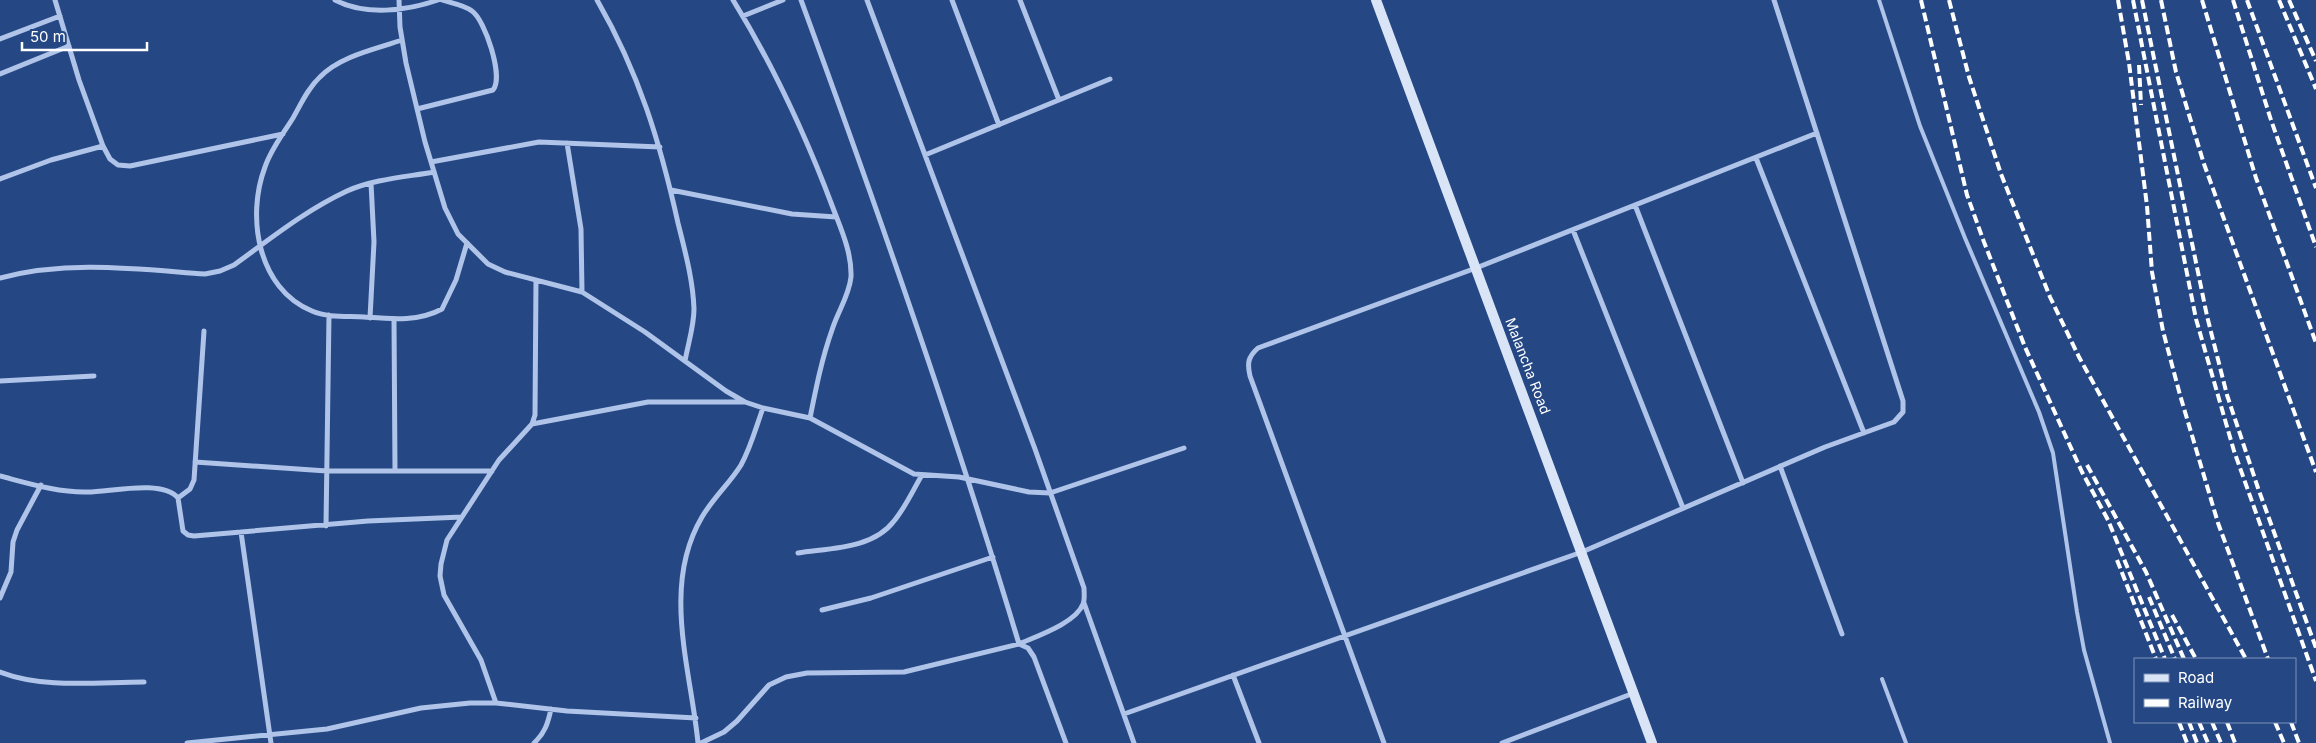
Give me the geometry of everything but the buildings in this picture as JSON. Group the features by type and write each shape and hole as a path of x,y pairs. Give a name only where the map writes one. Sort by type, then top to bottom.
{"main road":[{"name":"Malancha Road","path":"1376,0 1652,743"}],"street":[{"path":"55,0 102,146 110,159 118,165 130,166 283,134"},
{"path":"335,0 346,6 366,9 398,9 438,0"},
{"path":"399,0 398,9 402,40 431,162 445,208 458,234 488,264 504,272 582,292 645,332 726,391 745,402 763,408 810,418 829,426 914,474 969,480 1029,492 1050,492 1184,448"},
{"path":"418,109 493,90 497,85 498,76 487,36 478,17 471,10 442,0"},
{"path":"597,0 620,40 644,97 671,190 689,271 694,309 685,361"},
{"path":"733,0 814,155 850,264 851,278 847,296 832,328 821,362 810,418"},
{"path":"743,16 783,0"},
{"path":"801,0 884,228 969,480 1019,644 1028,648 1034,657 1066,743"},
{"path":"867,0 1050,492 1084,588 1084,603 1134,743"},
{"path":"952,0 999,125"},
{"path":"1020,0 1059,100"},
{"path":"1124,714 1582,552 1780,466 1894,422 1903,412 1903,401 1774,0"},
{"path":"0,40 60,16"},
{"path":"402,40 359,54 321,76 312,85 271,151 264,169 258,207 259,247 271,276 281,289 305,308 329,315 394,319 420,318 442,309 456,280 467,243"},
{"path":"0,74 69,46"},
{"path":"925,155 1110,79"},
{"path":"1384,743 1250,376 1247,365 1250,356 1258,348 1476,268 1817,133"},
{"path":"431,162 539,142 660,147"},
{"path":"567,143 581,229 582,292"},
{"path":"0,179 51,160 102,146"},
{"path":"1756,158 1864,432"},
{"path":"0,278 39,269 64,266 109,267 205,274 220,271 234,265 320,205 348,191 370,184 434,172"},
{"path":"370,184 374,242 370,318"},
{"path":"671,190 792,214 836,217"},
{"path":"1636,205 1743,483"},
{"path":"1573,230 1683,508"},
{"path":"496,703 481,660 450,608 441,585 440,576 443,551 447,540 492,471 532,424 536,403 536,280"},
{"path":"326,526 329,315"},
{"path":"394,319 395,471"},
{"path":"178,498 190,488 194,480 204,331"},
{"path":"0,380 94,376"},
{"path":"532,424 648,402 745,402"},
{"path":"763,408 740,466 702,517 690,543 684,568 681,624 700,743 724,732 737,721 769,685 786,677 807,673 904,672 1019,644 1065,623 1078,614 1084,603"},
{"path":"196,462 327,471 492,471"},
{"path":"1780,466 1842,634"},
{"path":"798,553 844,546 870,540 881,534 894,522 922,475"},
{"path":"0,476 79,492 119,489 167,490 178,498 183,532 188,535 326,526 368,521 462,517"},
{"path":"0,598 10,572 13,542 17,530 41,485"},
{"path":"241,532 271,743"},
{"path":"822,610 871,598 993,557"},
{"path":"0,672 15,678 40,682 144,682"},
{"path":"1233,675 1259,743"},
{"path":"1502,743 1634,693"},
{"path":"187,743 327,729 422,708 470,703 496,703 550,709 696,718"},
{"path":"534,743 547,726 550,709"}],"lane":[{"path":"1879,0 1920,126 2039,412 2051,446 2082,640 2110,743"},
{"path":"1882,679 1906,743"}],"railway":[{"path":"1921,0 1967,195 1984,242 2025,347 2082,472 2108,520 2165,658"},
{"path":"1949,0 1969,77 2001,174 2050,297 2079,357 2245,658"},
{"path":"2118,0 2129,63 2147,206 2152,272 2163,331 2218,523 2268,658"},
{"path":"2133,0 2196,319 2234,451 2316,681"},
{"path":"2142,0 2207,316 2227,395 2258,488 2316,648"},
{"path":"2161,0 2176,72 2204,164 2316,472"},
{"path":"2202,0 2256,178 2316,343"},
{"path":"2233,0 2271,120 2316,247"},
{"path":"2247,0 2316,188"},
{"path":"2279,0 2316,89"},
{"path":"2289,0 2316,61"},
{"path":"2139,65 2141,105"},
{"path":"2087,465 2146,572 2184,658"},
{"path":"2117,560 2156,658"},
{"path":"2149,597 2175,658"},
{"path":"2172,615 2195,658"},
{"path":"2179,723 2187,743"},
{"path":"2189,723 2197,743"},
{"path":"2199,723 2208,743"},
{"path":"2212,723 2221,743"},
{"path":"2227,723 2235,743"},
{"path":"2275,723 2284,743"},
{"path":"2291,723 2299,743"}]}
